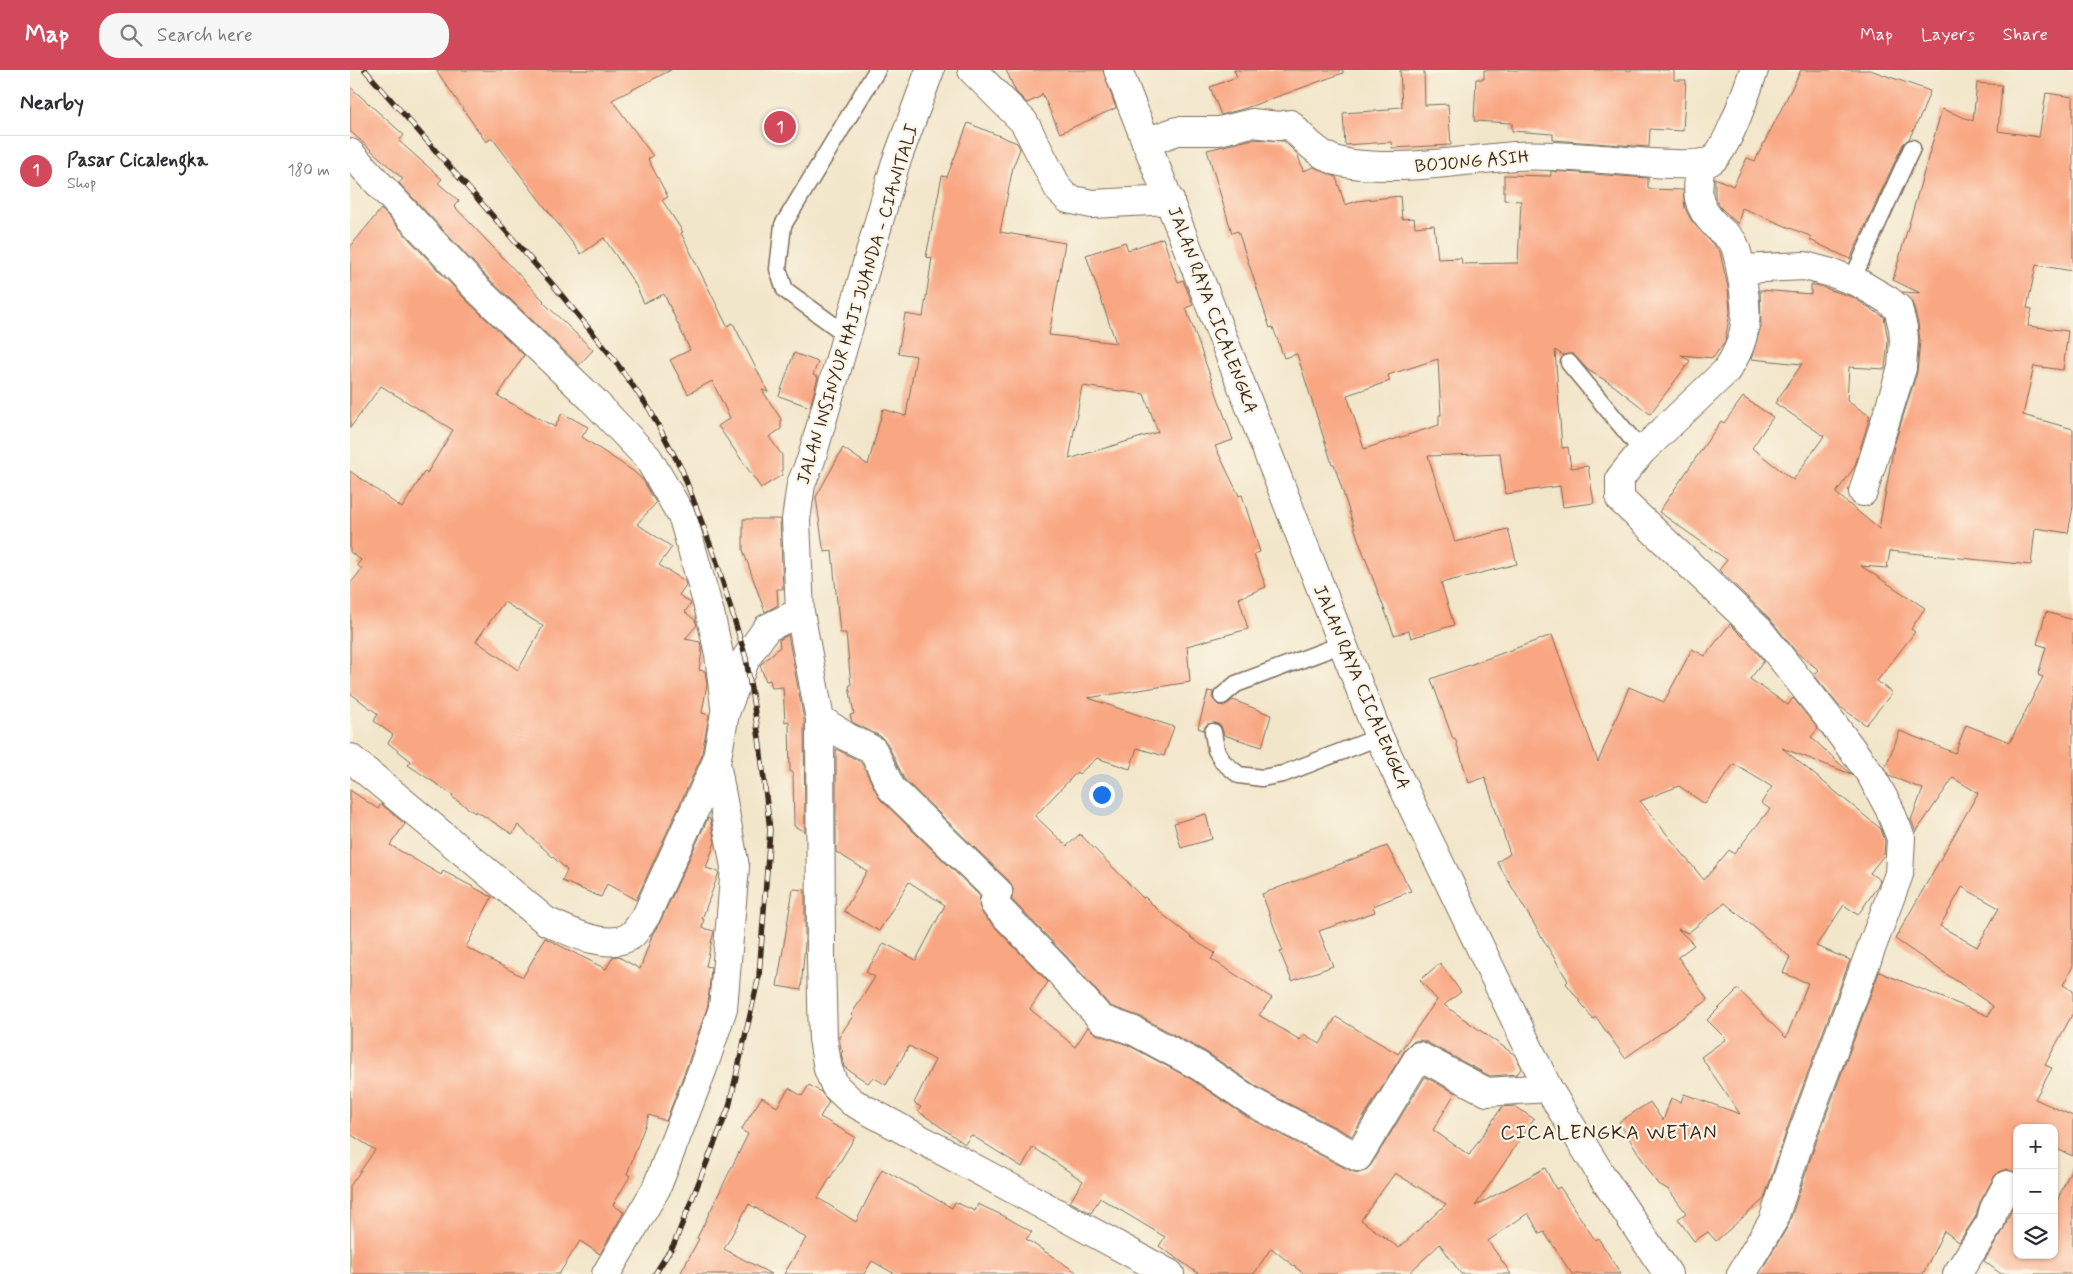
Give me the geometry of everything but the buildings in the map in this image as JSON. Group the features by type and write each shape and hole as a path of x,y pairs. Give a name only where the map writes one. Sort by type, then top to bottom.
{"street":[{"name":"JALAN INSINYUR HAJI JUANDA - CIAWITALI","path":"930,70 895,166 811,460 801,484 796,520 800,612 820,719 823,1039 828,1069 835,1086 852,1102 1170,1274"},
{"path":"972,70 1024,122 1059,190 1068,198 1092,204 1170,200"},
{"name":"JALAN RAYA CICALENGKA","path":"1118,70 1379,737 1548,1088 1602,1176 1668,1274"},
{"path":"1741,1274 1773,1221 1802,1134 1899,874 1901,838 1889,808 1871,775 1759,630 1620,499 1620,478 1642,451 1726,371 1736,357 1743,339 1747,320 1741,269 1733,243 1704,214 1699,203 1697,190 1701,163 1712,161 1720,153 1743,104 1754,70"},
{"name":"BOJONG ASIH","path":"1146,142 1177,131 1218,130 1252,123 1265,123 1279,126 1290,124 1321,153 1334,160 1360,165 1410,167 1515,156 1701,163"},
{"path":"350,153 476,288 591,398 648,458 683,518 689,536 710,612 719,654 725,713"},
{"path":"1741,269 1805,266 1852,280 1888,300 1898,308 1904,328 1902,368 1862,492"},
{"path":"350,758 469,859 546,921 579,935 604,941 618,940 631,935 646,916 716,763 725,713 746,658 767,628 800,612"},
{"path":"820,719 847,737 873,750 892,788 998,892 994,903 997,907 1056,968 1101,1019 1134,1031 1183,1057 1254,1103 1358,1157 1419,1056 1488,1092 1548,1088"},
{"path":"606,1274 656,1189 724,1008 735,867 716,763"},
{"path":"1957,1274 1990,1223 1994,1209 2007,1185"}],"lane":[{"path":"847,336 785,290 778,269 783,225 877,70"},
{"path":"1852,280 1912,148"},
{"path":"1569,363 1642,451"},
{"path":"1222,696 1236,684 1343,644"},
{"path":"1213,732 1216,750 1223,762 1238,775 1262,778 1283,774 1379,737"}],"railway":[{"path":"365,70 554,286 613,358 650,410 682,470 716,560 746,658 759,738 770,830 759,976 729,1107 674,1244 655,1274"}],"place":[{"name":"Pasar Cicalengka","path":"780,127"}],"district":[{"name":"CICALENGKA WETAN","path":"1609,1132"}]}
